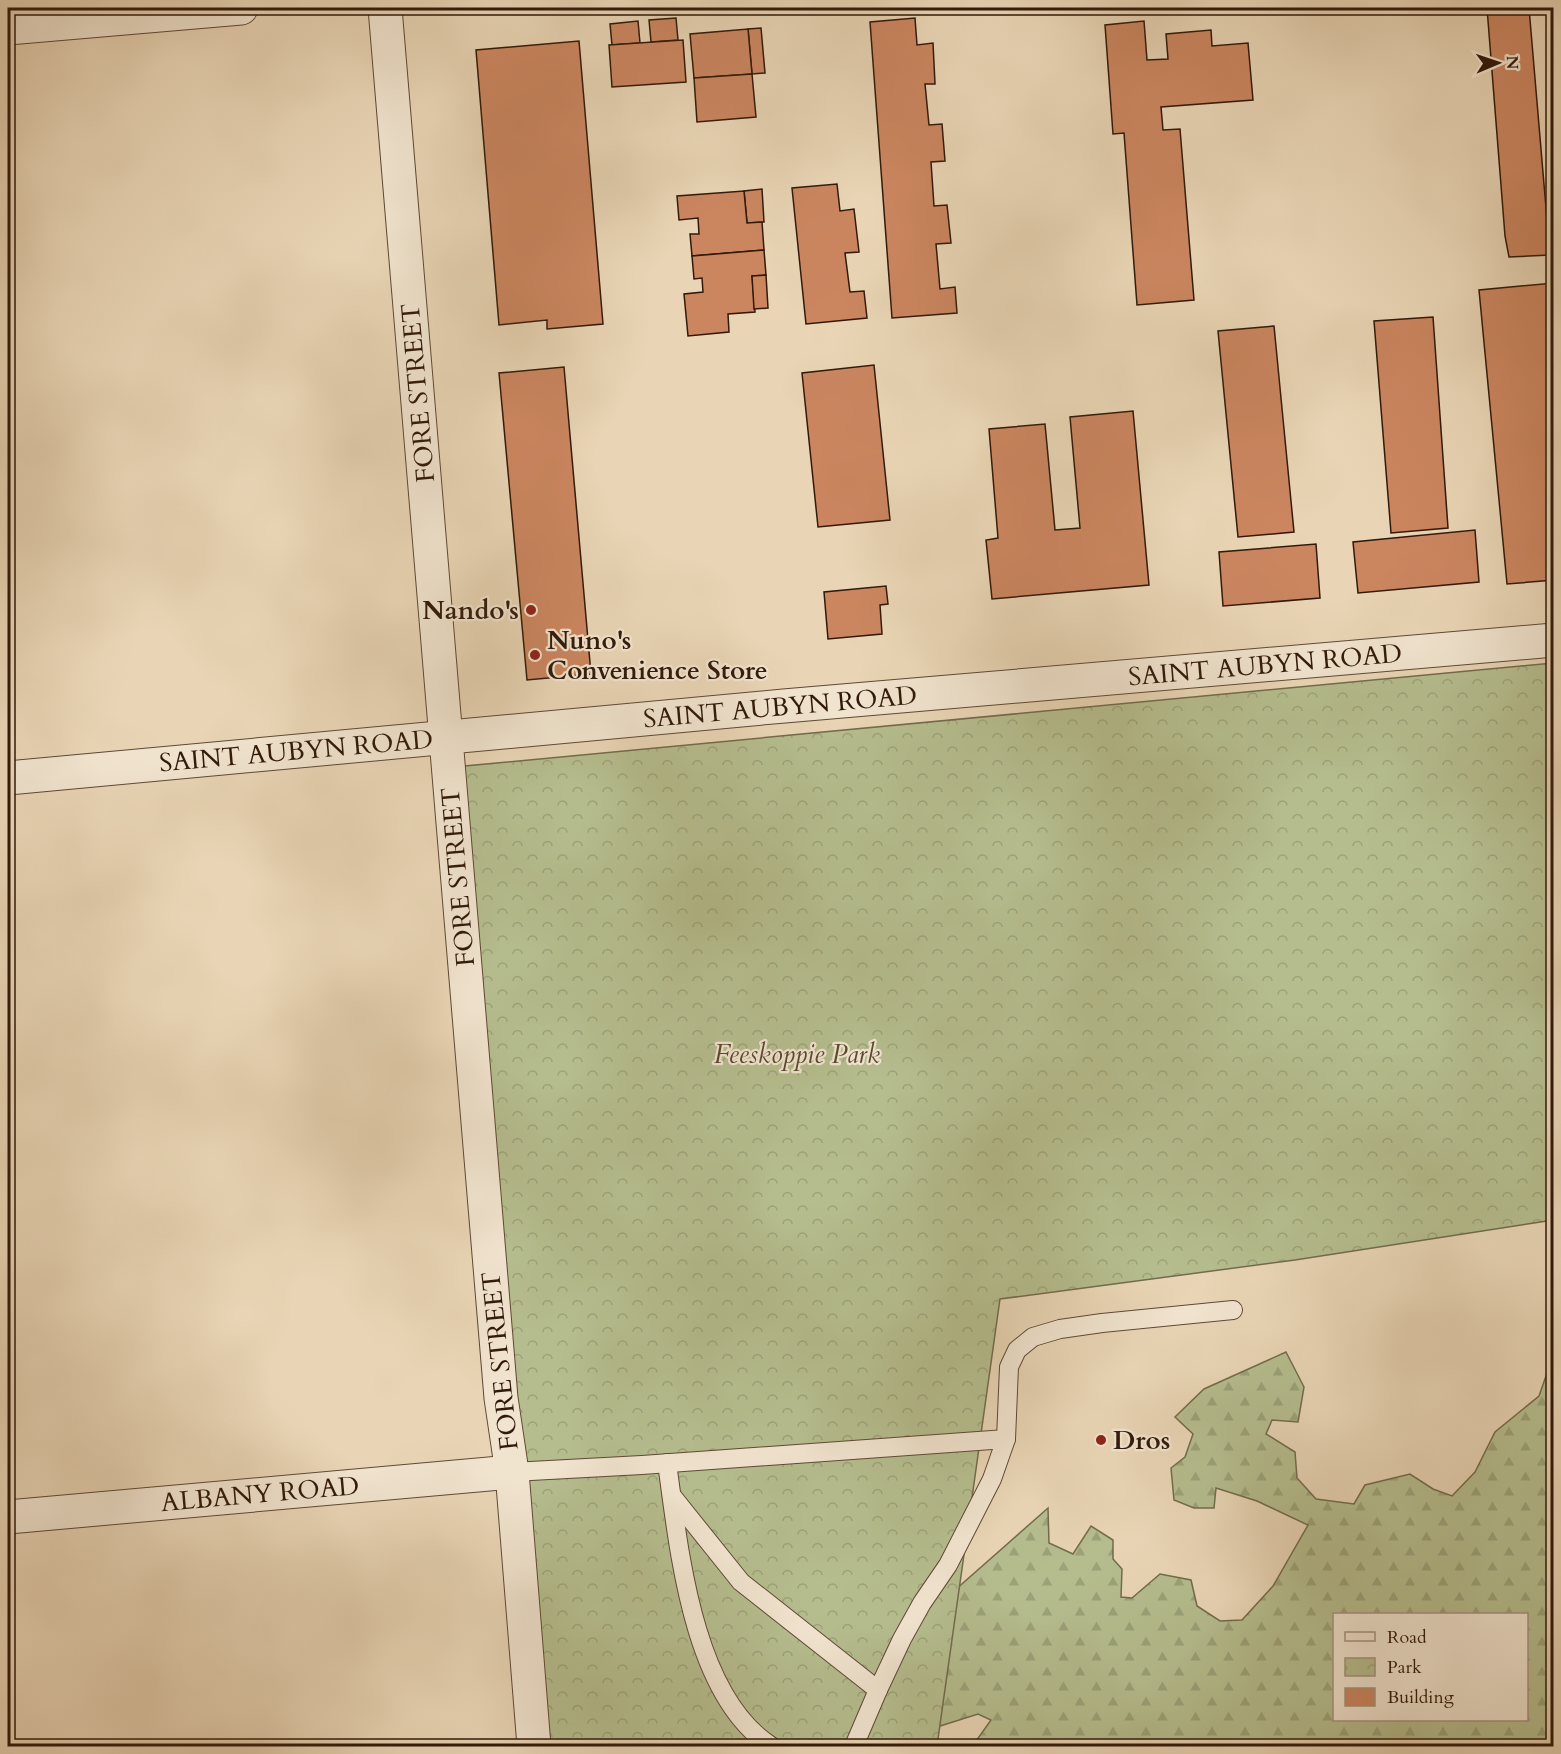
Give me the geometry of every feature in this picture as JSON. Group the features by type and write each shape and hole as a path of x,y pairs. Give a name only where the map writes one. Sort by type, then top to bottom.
{"street":[{"path":"8,28 241,8"},
{"name":"FORE STREET","path":"385,8 501,1398 512,1472 534,1746"},
{"name":"SAINT AUBYN ROAD","path":"8,778 784,706 1554,640"},
{"name":"ALBANY ROAD","path":"8,1517 512,1472"}],"lane":[{"path":"854,1746 907,1630 948,1565 992,1479 1006,1439 1009,1367 1017,1350 1033,1337 1060,1329 1233,1310"},
{"path":"512,1472 1006,1439"},
{"path":"667,1463 683,1574 708,1660 739,1719 757,1737 771,1746"},
{"path":"672,1497 741,1582 878,1690"}],"green space":[{"name":"Feeskoppie Park","path":"1553,663 1553,1220 1295,1260 1000,1299 937,1746 537,1746 454,767"},
{"path":"1286,1352 1304,1387 1298,1422 1272,1420 1266,1434 1295,1452 1297,1478 1316,1499 1354,1504 1365,1485 1410,1474 1433,1489 1452,1496 1475,1472 1495,1432 1539,1396 1553,1356 1553,1746 969,1746 974,1744 991,1720 978,1714 937,1727 912,1628 1048,1508 1049,1543 1073,1554 1091,1526 1113,1540 1113,1559 1122,1569 1121,1597 1132,1598 1160,1574 1191,1580 1197,1606 1220,1621 1242,1620 1273,1586 1308,1525 1257,1501 1216,1488 1214,1508 1194,1508 1174,1500 1171,1468 1185,1457 1193,1434 1175,1417 1204,1389"}],"building":[{"path":"1487,8 1529,8 1550,255 1509,257 1505,236"},
{"path":"676,18 678,40 651,42 649,20"},
{"path":"915,18 917,45 933,43 935,84 925,84 929,125 942,124 945,161 931,162 934,206 947,205 951,243 936,244 940,289 955,287 957,313 892,318 870,22"},
{"path":"638,21 640,43 612,45 610,24"},
{"path":"1144,21 1147,60 1168,59 1166,34 1211,30 1212,46 1248,43 1253,100 1161,107 1163,130 1180,129 1194,300 1137,305 1124,133 1113,134 1105,25"},
{"path":"761,28 765,73 752,74 748,29"},
{"path":"748,29 752,74 694,78 690,34"},
{"path":"683,40 686,82 612,87 609,45"},
{"path":"579,41 603,324 547,329 547,320 499,325 476,50"},
{"path":"752,74 756,117 697,122 694,78"},
{"path":"837,184 840,211 854,209 859,252 845,253 850,292 864,291 867,318 806,324 792,188"},
{"path":"762,189 764,222 747,223 744,191"},
{"path":"744,191 747,223 762,222 764,250 692,256 690,234 699,234 698,218 679,220 677,196"},
{"path":"764,250 766,275 752,276 755,312 728,314 729,332 688,336 684,294 703,292 702,278 694,279 692,256"},
{"path":"766,275 768,308 754,309 752,276"},
{"path":"1554,283 1554,580 1507,584 1479,290"},
{"path":"1433,317 1448,528 1391,533 1374,321"},
{"path":"1274,326 1294,532 1238,537 1218,331"},
{"path":"874,365 890,520 818,527 802,373"},
{"path":"564,367 591,674 527,680 499,373"},
{"path":"1133,411 1149,585 992,599 986,540 998,538 989,429 1045,424 1055,530 1080,528 1070,417"},
{"path":"1475,530 1479,582 1358,593 1353,542"},
{"path":"1316,544 1320,598 1223,606 1219,552"},
{"path":"886,586 888,604 880,605 882,634 828,639 824,592"}],"place":[{"name":"Nando's","path":"531,610"},
{"name":"Nuno's Convenience Store","path":"535,655"},
{"name":"Dros","path":"1101,1440"}]}
